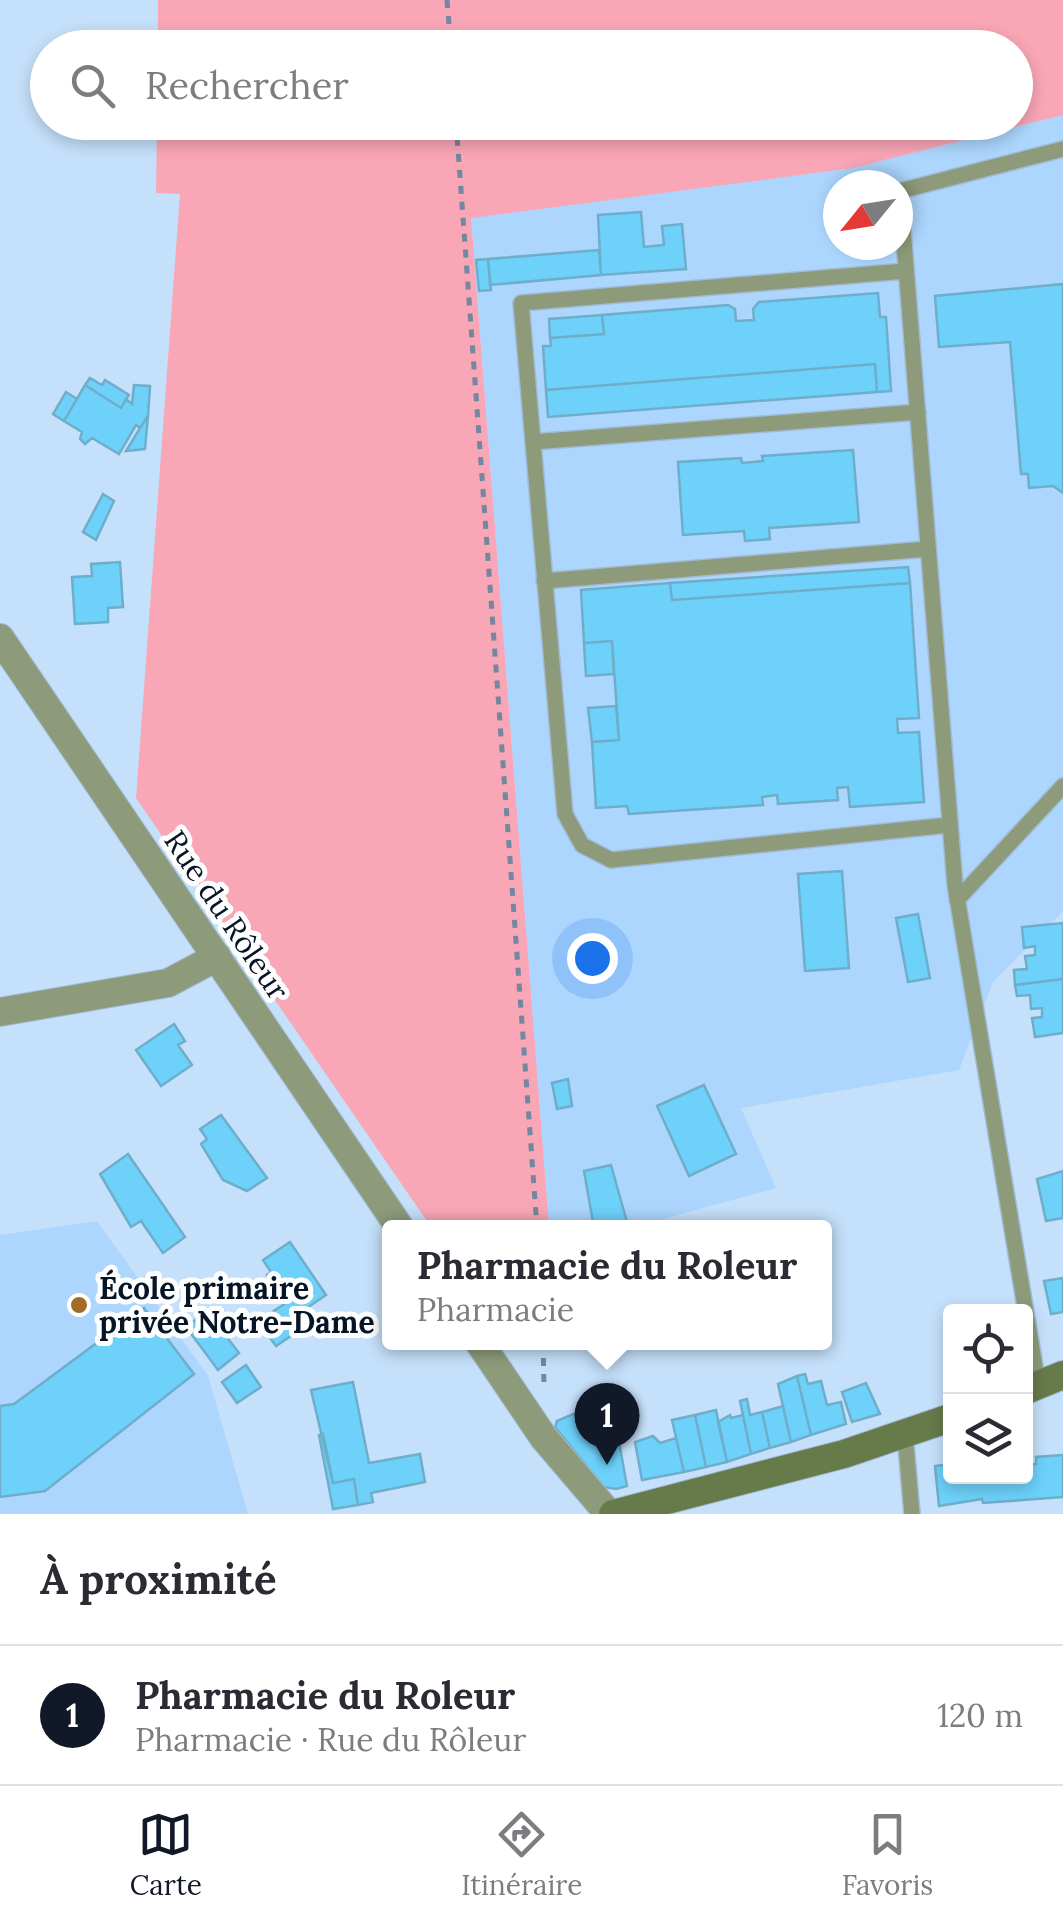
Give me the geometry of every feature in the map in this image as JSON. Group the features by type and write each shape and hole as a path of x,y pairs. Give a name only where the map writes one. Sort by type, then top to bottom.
{"main road":[{"path":"611,1514 744,1482 943,1420"}],"street":[{"name":"Rue du Rôleur","path":"0,638 395,1220"},
{"path":"0,1012 180,980 216,957"},
{"path":"484,1350 544,1438 611,1514"}],"lane":[{"path":"1042,1383 957,900 900,191 1063,149"},
{"path":"906,271 522,303 565,814 590,852 612,860 949,825"},
{"path":"533,442 918,412"},
{"path":"544,581 928,549"},
{"path":"957,900 1063,786"},
{"path":"905,1434 912,1514"}],"path":[{"path":"447,0 450,30"},
{"path":"457,140 536,1220"}],"shaded area":[{"path":"158,0 1063,0 1063,115 1033,123 1033,30 158,30"},
{"path":"1063,115 1063,911 993,982 959,1070 741,1108 776,1188 659,1220 548,1220 471,217 823,172 823,260 913,260 913,170 837,170 964,140 1033,140 1033,123"},
{"path":"157,140 964,140 853,168 471,218 548,1220 426,1220 136,798 180,194 156,193"},
{"name":"École primaire privée Notre-Dame","path":"97,1221 208,1376 248,1514 0,1514 0,1235"}],"building":[{"path":"641,212 644,247 664,245 662,226 682,224 686,269 601,275 598,215"},
{"path":"599,250 601,275 490,285 488,259"},
{"path":"488,259 491,290 479,291 476,260"},
{"path":"1063,284 1063,493 1053,486 1029,488 1028,474 1021,474 1010,342 939,347 935,296"},
{"path":"878,293 880,317 886,317 891,391 877,392 875,364 546,390 543,346 551,346 550,338 604,334 602,315 728,305 735,309 736,321 754,320 753,309 759,302"},
{"path":"602,315 604,334 550,338 549,319"},
{"path":"875,364 877,392 548,417 546,390"},
{"path":"90,378 102,385 105,380 129,395 121,408 85,385"},
{"path":"85,385 121,408 126,399 132,404 134,385 150,386 148,416 140,428 136,425 119,454 92,438 85,444 80,439 82,432 64,421"},
{"path":"66,392 77,399 64,421 53,414"},
{"path":"148,416 145,449 126,451 140,428"},
{"path":"853,450 859,522 769,528 770,539 745,541 744,531 683,535 678,462 741,458 742,463 763,461 762,456"},
{"path":"103,494 114,501 96,540 83,532"},
{"path":"120,562 123,607 108,608 108,622 75,624 72,577 92,576 91,564"},
{"path":"908,567 910,583 672,600 670,583"},
{"path":"670,583 672,600 910,583 919,718 897,719 898,733 919,732 924,802 850,807 848,787 837,788 838,800 778,804 777,795 762,797 763,805 629,814 627,806 596,808 592,742 619,740 612,641 584,643 581,590"},
{"path":"612,641 614,674 586,676 584,643"},
{"path":"616,706 619,740 592,742 588,708"},
{"path":"842,871 849,968 805,971 798,874"},
{"path":"918,914 930,978 908,982 896,918"},
{"path":"1063,923 1063,979 1015,985 1014,970 1027,969 1025,956 1035,955 1035,946 1024,948 1022,927"},
{"path":"1063,979 1063,1033 1035,1037 1032,1018 1042,1017 1042,1008 1031,1009 1030,995 1017,996 1015,985"},
{"path":"174,1024 185,1041 178,1045 192,1065 161,1086 136,1050"},
{"path":"568,1079 572,1106 557,1109 552,1083"},
{"path":"704,1085 736,1154 689,1176 657,1106"},
{"path":"221,1115 267,1178 247,1191 223,1180 201,1144 207,1139 200,1129"},
{"path":"128,1154 185,1237 163,1253 141,1221 131,1227 100,1174"},
{"path":"611,1165 626,1220 593,1220 584,1171"},
{"path":"1063,1171 1063,1218 1046,1221 1037,1179"},
{"path":"290,1242 326,1295 307,1308 315,1320 276,1346 258,1321 286,1303 267,1275 271,1272 263,1260"},
{"path":"1063,1278 1063,1312 1051,1314 1044,1281"},
{"path":"144,1308 194,1374 45,1491 0,1497 0,1406 14,1404"},
{"path":"207,1311 239,1353 218,1370 186,1327"},
{"path":"246,1365 261,1387 237,1403 222,1382"},
{"path":"805,1374 808,1384 821,1381 827,1405 841,1402 846,1424 811,1435 797,1376"},
{"path":"797,1376 811,1435 791,1442 778,1384"},
{"path":"353,1382 369,1463 420,1454 425,1482 371,1493 373,1502 358,1505 354,1479 333,1483 311,1390"},
{"path":"866,1383 880,1414 852,1422 842,1392"},
{"path":"611,1398 627,1486 616,1489 604,1487 555,1427 557,1421"},
{"path":"747,1399 750,1415 762,1412 770,1448 751,1454 740,1401"},
{"path":"783,1406 791,1442 770,1448 762,1412"},
{"path":"716,1410 727,1462 706,1467 695,1415"},
{"path":"695,1415 706,1467 684,1472 672,1420"},
{"path":"730,1415 743,1415 751,1454 727,1462 718,1422"},
{"path":"323,1434 333,1483 354,1479 358,1505 333,1509 319,1435"},
{"path":"653,1436 660,1443 676,1438 684,1472 642,1480 635,1442"},
{"path":"1063,1455 1063,1497 983,1503 982,1499 939,1506 935,1466 943,1465 943,1484 1033,1484 1036,1457"}],"place":[{"name":"École primaire privée Notre-Dame","path":"79,1305"},
{"name":"Pharmacie du Roleur","path":"607,1465"}]}
